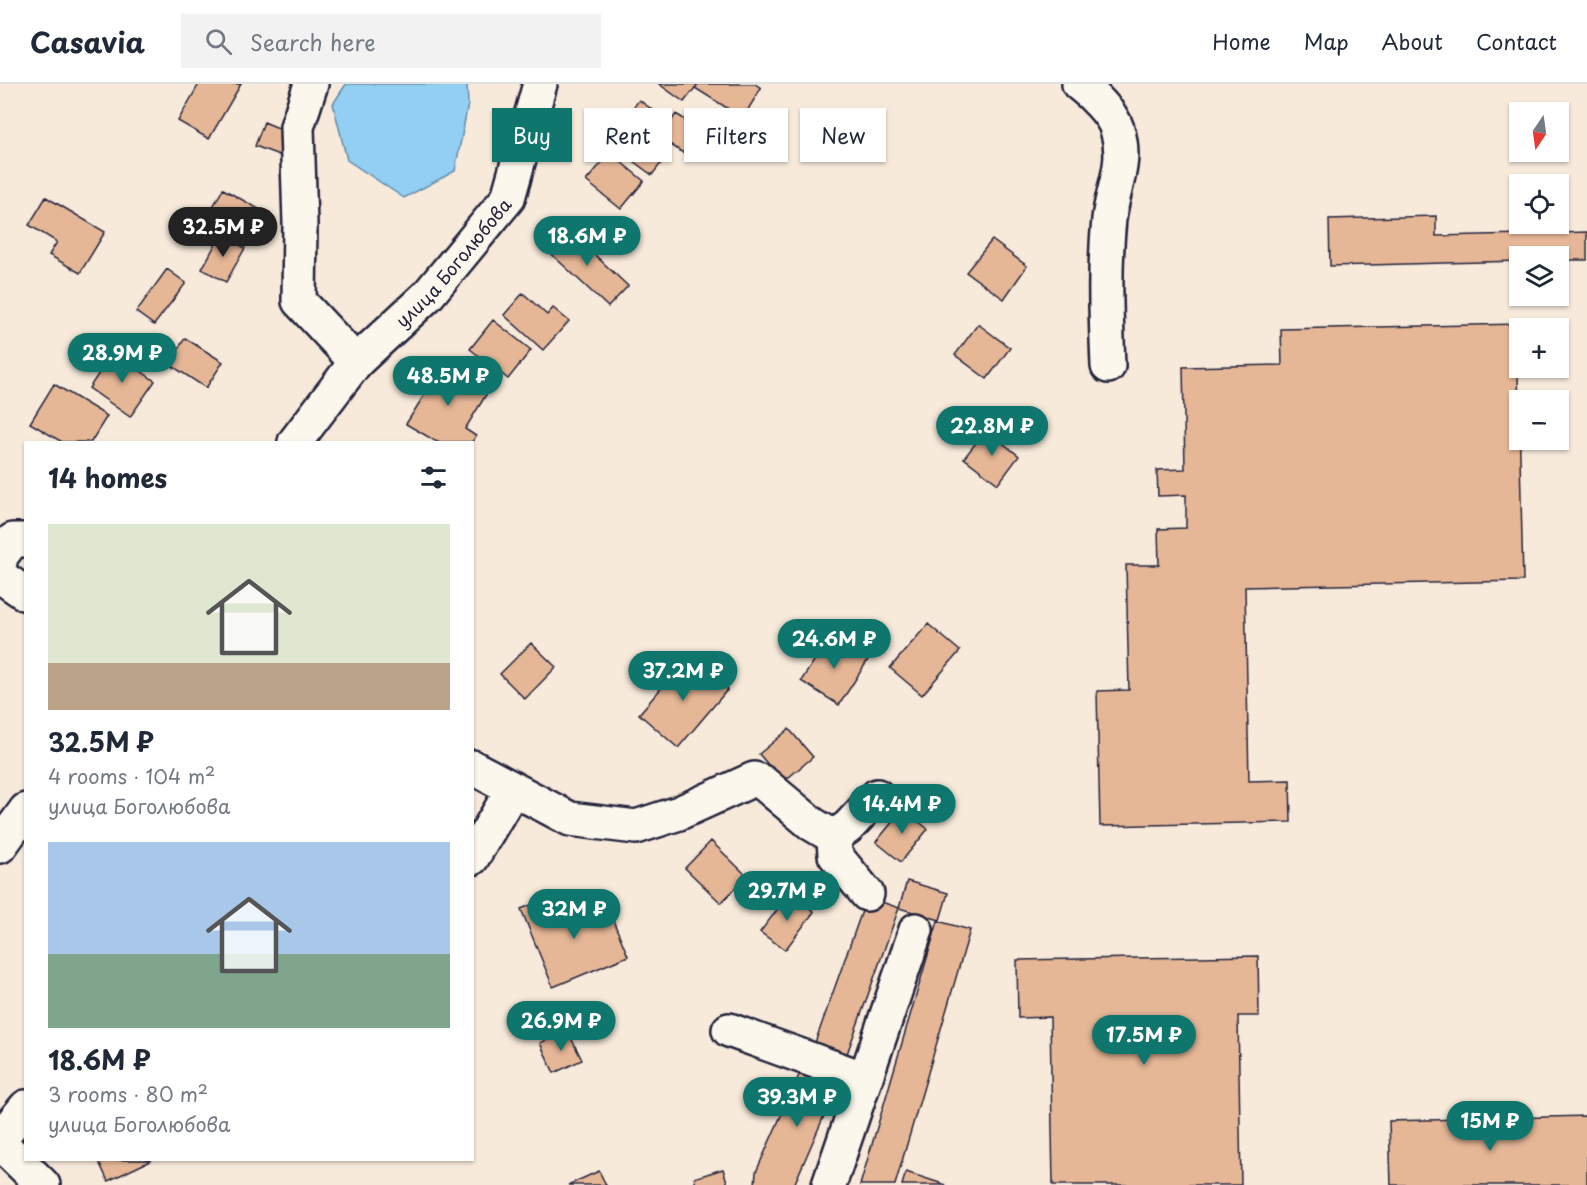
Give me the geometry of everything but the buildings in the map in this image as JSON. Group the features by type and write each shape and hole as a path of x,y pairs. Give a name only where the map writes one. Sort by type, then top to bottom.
{"street":[{"path":"311,84 297,127 300,224 299,301 356,362"},
{"name":"улица Боголюбова","path":"296,441 356,362 428,295 508,198 540,84"},
{"path":"1079,84 1094,96 1117,127 1122,160 1110,216 1105,271 1108,366"},
{"path":"0,562 1,556 13,540 24,540"},
{"path":"0,576 24,593"},
{"path":"474,768 570,819 636,827 679,813 754,779 762,782 812,824 834,837"},
{"path":"474,855 513,789"},
{"path":"834,837 848,827 876,796"},
{"path":"0,846 24,813"},
{"path":"834,837 836,855 867,894"},
{"path":"829,1185 916,930"},
{"path":"729,1029 865,1079"},
{"path":"0,1138 24,1109"},
{"path":"0,1143 43,1185"}],"water":[{"path":"346,84 467,84 468,104 455,171 404,198 347,160 333,104"}]}
